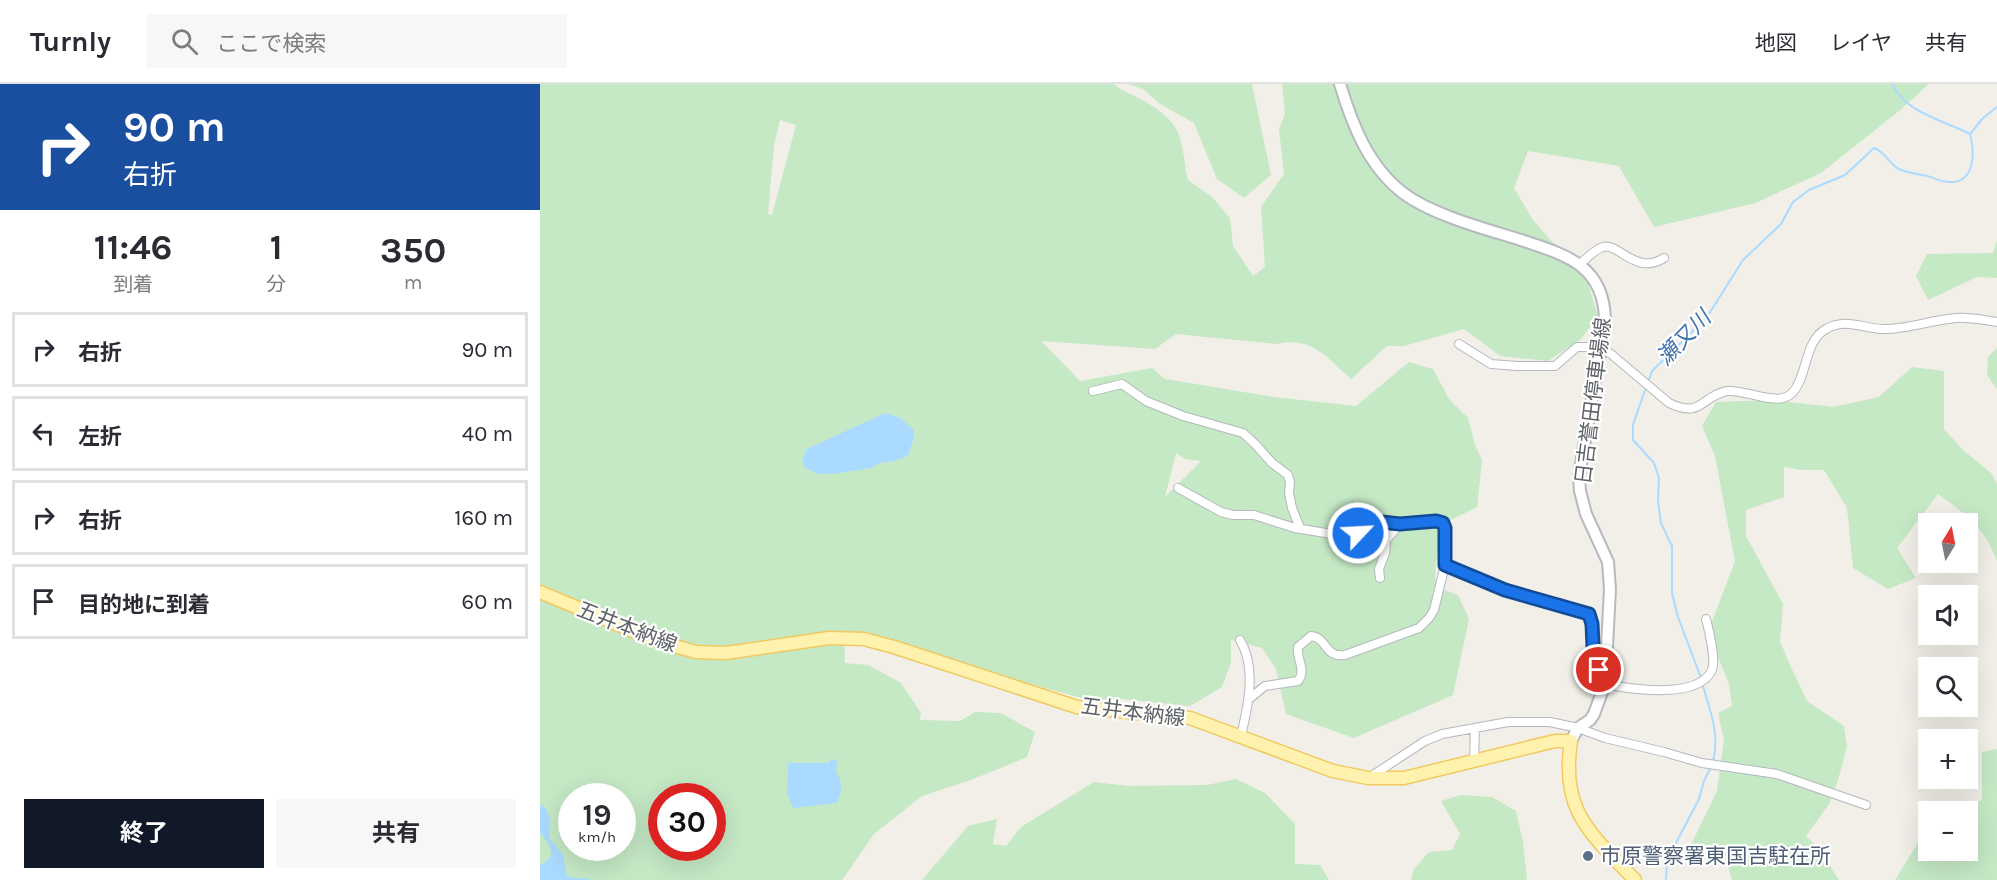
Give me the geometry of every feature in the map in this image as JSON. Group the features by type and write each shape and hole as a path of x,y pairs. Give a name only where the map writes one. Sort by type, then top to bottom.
{"main road":[{"name":"日吉誉田停車場線","path":"1340,84 1356,132 1378,168 1404,194 1424,206 1463,221 1559,252 1580,264 1591,275 1603,295 1605,320 1579,476 1586,514 1608,562 1610,589 1605,684 1599,704 1590,720 1578,728 1571,741"},
{"name":"五井本納線","path":"540,592 657,641 696,651 742,651 829,638 864,639 1077,707 1190,718 1333,771 1368,778 1404,778 1555,741 1571,741"},
{"path":"1571,741 1568,781 1578,814 1585,826 1635,880"}],"street":[{"path":"1580,264 1605,246 1633,261 1654,263 1664,258"},
{"path":"1459,344 1491,364 1517,366 1555,366 1577,347 1600,347 1669,403 1679,408 1690,409 1727,391 1780,400 1791,395 1798,386 1816,339 1825,329 1839,324 1866,325 1883,329 1954,318 1997,322"},
{"path":"1093,391 1122,384 1146,401 1183,416 1243,433 1272,463 1288,475 1292,508 1300,528"},
{"path":"1178,489 1221,512 1233,515 1254,515 1295,528 1332,534 1358,533 1372,521 1400,524 1436,521 1443,523 1445,528 1445,565 1434,610 1419,628 1337,656 1332,654 1319,638 1311,636 1298,647 1297,654 1302,667 1298,681 1265,686 1249,699"},
{"path":"1380,579 1379,569 1385,553 1386,540 1400,524"},
{"path":"1445,565 1505,590 1589,614 1593,646 1605,684 1647,690 1690,687 1703,681 1711,671 1713,662 1706,619"},
{"path":"1240,640 1245,649 1251,694 1241,736"},
{"path":"1368,778 1425,741 1442,734 1508,722 1533,721 1578,728 1605,738 1702,763 1777,774 1866,805"},
{"path":"1474,760 1475,728"}],"green space":[{"path":"540,84 1114,84 1159,111 1175,127 1182,144 1188,180 1212,197 1230,218 1233,246 1253,276 1265,267 1261,207 1284,174 1279,129 1285,114 1282,84 1929,84 1821,173 1755,203 1654,227 1619,166 1528,151 1514,188 1533,220 1588,283 1598,316 1580,340 1548,361 1500,356 1464,329 1404,346 1387,346 1351,379 1318,350 1299,343 1276,344 1176,334 1155,349 1041,341 1080,381 1152,368 1165,379 1274,397 1356,406 1409,362 1433,369 1449,399 1468,418 1475,445 1482,460 1477,507 1441,525 1436,563 1436,587 1458,595 1469,619 1453,695 1354,738 1286,714 1276,669 1262,648 1231,640 1231,662 1222,687 1190,706 1112,698 1111,706 844,633 845,663 868,665 901,683 921,713 920,720 960,721 975,712 1001,713 1035,732 1027,757 971,780 922,796 874,834 842,880 540,880","holes":["780,120 796,125 772,215 768,214 774,145","1176,453 1185,459 1201,461 1165,497"]},
{"path":"1128,84 1252,84 1271,175 1244,198 1217,179 1194,123 1160,104 1143,89"},
{"path":"1997,240 1997,278 1977,277 1928,300 1916,276 1927,254 1993,253"},
{"path":"1997,348 1997,389 1987,375 1988,357"},
{"path":"1912,367 1944,371 1944,429 1963,450 1991,473 1997,484 1997,561 1987,539 1978,528 1978,513 1963,513 1938,494 1924,513 1918,513 1918,520 1897,548 1916,578 1888,589 1853,568 1847,508 1824,470 1784,467 1784,497 1746,510 1746,536 1783,604 1780,641 1789,663 1807,701 1844,726 1847,747 1829,804 1806,836 1820,850 1839,880 1732,880 1725,856 1690,847 1717,791 1724,740 1718,713 1732,706 1729,684 1708,632 1735,561 1715,456 1702,426 1716,402 1772,400 1833,407 1879,397"},
{"path":"1997,749 1997,880 1895,880 1918,843 1918,861 1978,861 1978,802 1982,799 1982,752"},
{"path":"1236,779 1265,793 1295,824 1295,864 1320,865 1329,880 922,880 968,826 997,819 993,844 1006,846 1021,827 1094,782 1128,786 1207,785"},
{"path":"1461,795 1492,797 1516,811 1523,842 1527,880 1411,880 1414,869 1429,852 1452,850 1460,834 1441,801"}],"water":[{"path":"885,413 900,418 914,430 908,456 880,463 871,468 832,474 817,474 804,467 802,460 807,449"},
{"path":"830,759 837,760 836,772 841,784 837,803 793,808 787,793 788,763 829,763"},
{"path":"540,804 549,816 549,838 558,849 558,861 564,861 567,876 591,880 540,880 540,865 549,858 551,850 540,833"}],"waterway":[{"name":"瀬又川","path":"1648,382 1652,371 1707,317 1743,260 1781,224 1793,202 1809,190 1845,175 1874,148 1905,172 1947,182 1958,181 1969,172 1972,157 1970,134 1916,109 1898,94 1892,84"},
{"path":"1970,134 1983,118 1997,107"},
{"name":"瀬又川","path":"1646,387 1633,425 1633,440 1654,463 1659,478 1658,501 1661,523 1672,546 1672,593 1678,617 1701,678"},
{"name":"瀬又川","path":"1702,683 1715,732 1713,762"},
{"name":"瀬又川","path":"1666,880 1667,860 1699,799 1711,767"}],"place":[{"name":"市原警察署東国吉駐在所","path":"1588,856"}],"route":[{"path":"1358,533 1372,521 1378,520 1400,524 1436,521 1443,523 1445,565 1505,590 1589,614 1599,670"}]}
